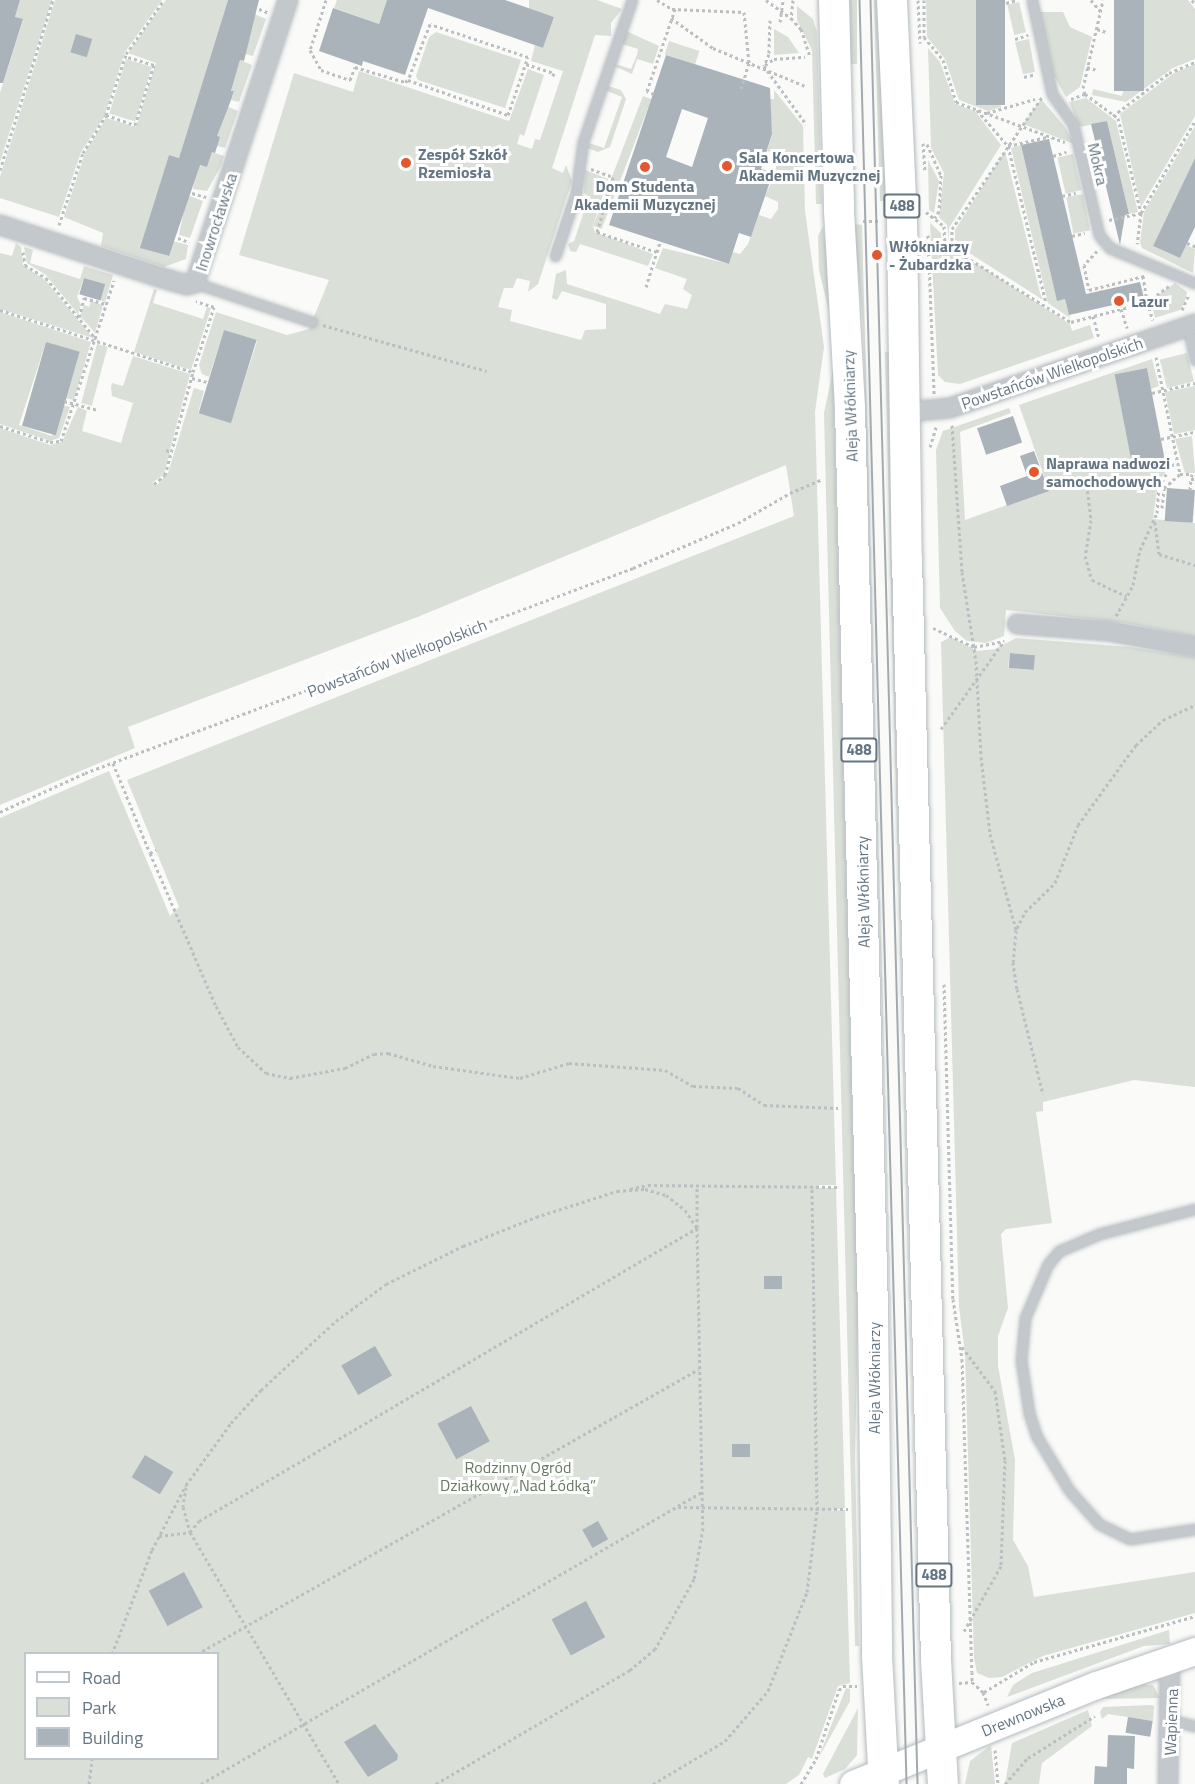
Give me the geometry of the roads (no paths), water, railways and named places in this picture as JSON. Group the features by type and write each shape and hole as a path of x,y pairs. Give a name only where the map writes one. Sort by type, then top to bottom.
{"main road":[{"name":"Aleja Włókniarzy","path":"834,0 839,222 850,396 873,1312 877,1646 884,1778"},
{"name":"488","path":"892,0 920,219 921,412 907,571 943,1784"},
{"name":"Drewnowska","path":"853,1784 884,1778 941,1748 1182,1655"}],"street":[{"name":"Inowrocławska","path":"0,225 187,285 195,283 281,3"},
{"name":"Powstańców Wielkopolskich","path":"921,412 1188,321"},
{"path":"1017,624 1107,631 1195,647"},
{"name":"Wapienna","path":"1168,1784 1171,1720 1182,1655"}],"lane":[{"path":"555,256 576,193 578,164 616,38 632,0"},
{"name":"Mokra","path":"1032,0 1048,95 1073,124 1099,235 1110,248 1178,279 1195,283"},
{"path":"195,283 312,322"},
{"path":"1188,321 1195,360"},
{"path":"1195,1209 1099,1234 1059,1251 1048,1264 1029,1308 1021,1360 1029,1413 1037,1437 1069,1490 1099,1524 1130,1539 1195,1529"},
{"path":"1171,1720 1195,1726"}],"tram line":[{"path":"860,0 907,1784"},
{"path":"871,0 918,1784"}],"place":[{"name":"Zespół Szkół Rzemiosła","path":"406,163"},
{"name":"Sala Koncertowa Akademii Muzycznej","path":"727,166"},
{"name":"Dom Studenta Akademii Muzycznej","path":"645,167"},
{"name":"Włókniarzy - Żubardzka","path":"877,255"},
{"name":"Lazur","path":"1119,301"},
{"name":"Naprawa nadwozi samochodowych","path":"1034,472"}],"park label":[{"name":"Rodzinny Ogród Działkowy „Nad Łódką”","path":"518,1476"}]}
